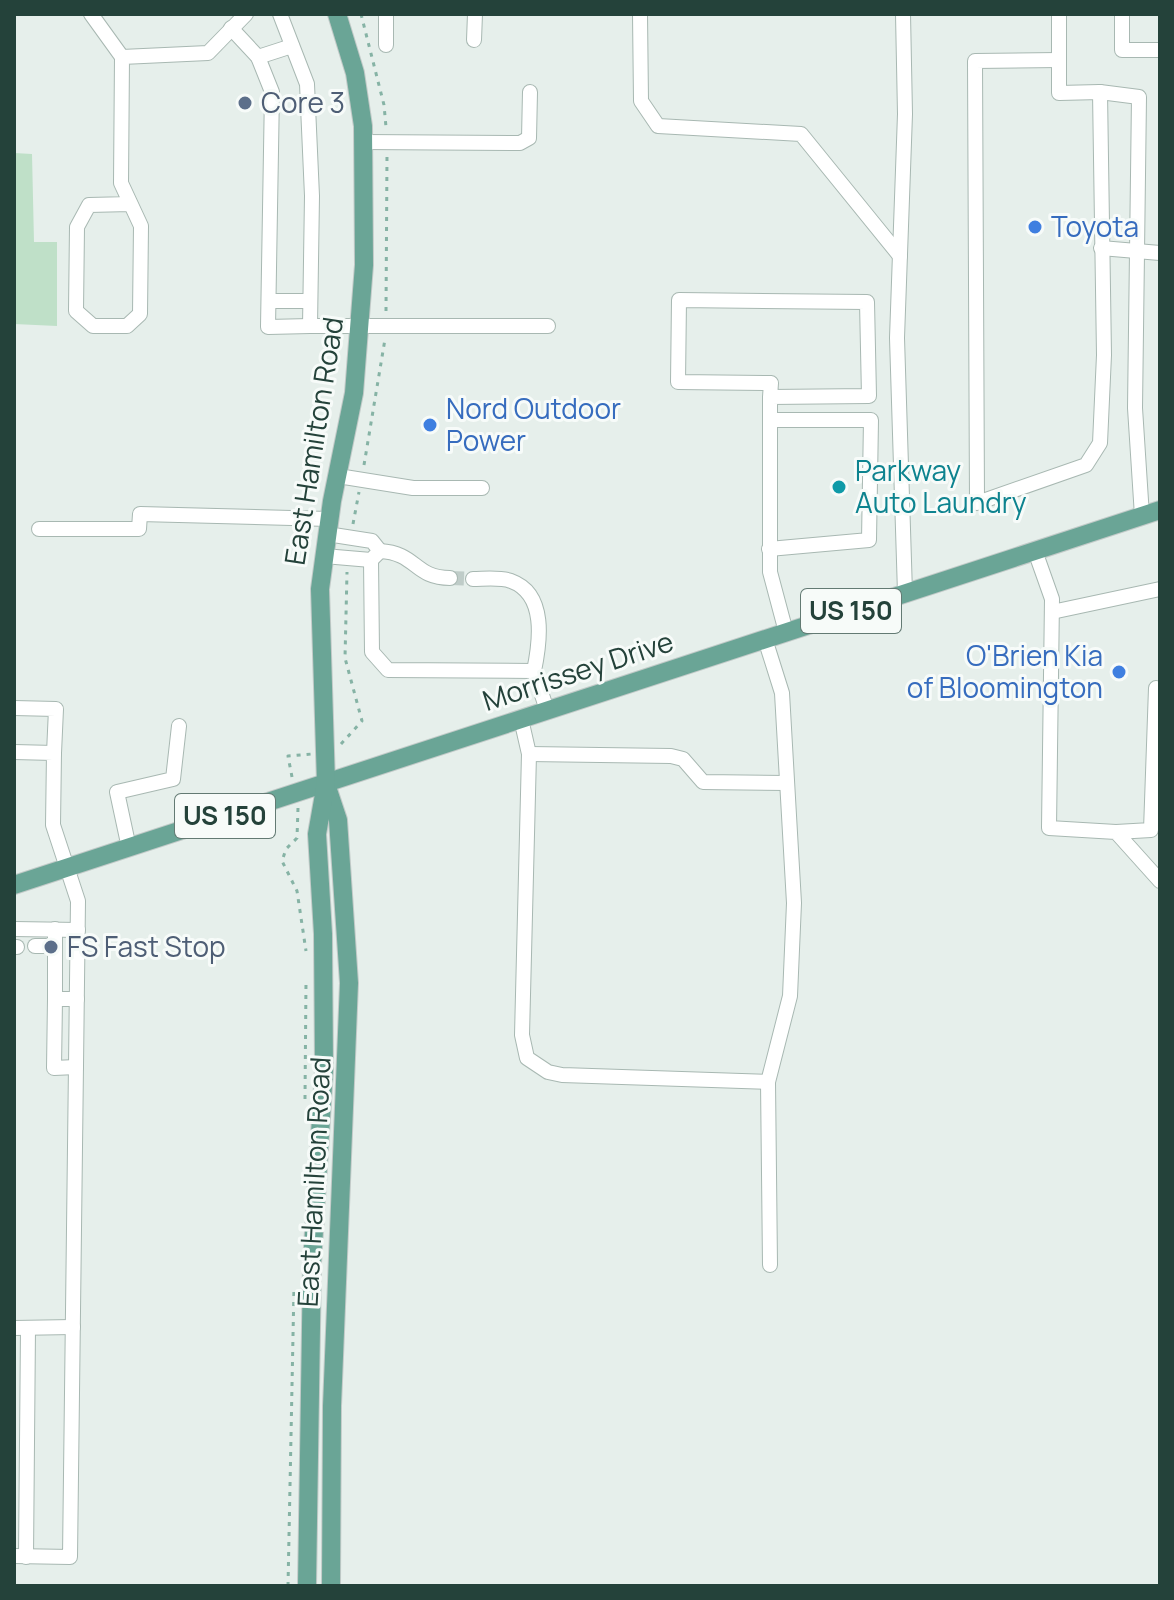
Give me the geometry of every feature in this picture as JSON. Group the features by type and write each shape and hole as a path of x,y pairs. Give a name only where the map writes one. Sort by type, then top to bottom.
{"main road":[{"name":"East Hamilton Road","path":"307,1586 312,1263 324,1070 317,834 326,783 319,639 328,526 354,393 362,326 363,142 355,73 337,14"},
{"name":"Morrissey Drive","path":"14,885 1151,513"},
{"name":"East Hamilton Road","path":"326,783 338,820 349,983 333,1377 331,1586"}],"lane":[{"path":"91,14 122,57 121,183 141,226 140,314 127,326 93,326 76,311 77,227 89,205 130,204"},
{"path":"122,57 208,53 246,14"},
{"path":"280,14 307,84 312,196 310,326"},
{"path":"386,14 386,45"},
{"path":"474,40 475,14"},
{"path":"640,14 641,101 658,126 801,134 900,256"},
{"path":"903,14 897,338 905,593"},
{"path":"1059,14 1059,93 1100,92 1139,97 1135,408 1151,513"},
{"path":"1122,14 1122,50 1160,50"},
{"path":"231,28 258,57 272,92 268,327 548,326"},
{"path":"258,57 292,46"},
{"path":"1059,60 975,61 977,503 1086,465 1100,443 1104,355 1100,92"},
{"path":"363,142 520,143 529,138 530,92"},
{"path":"1101,248 1160,253"},
{"path":"770,397 869,396 867,302 679,300 678,382 771,383 770,397 769,549 774,596 786,632"},
{"path":"269,301 310,301"},
{"path":"769,549 869,540 871,420 770,420"},
{"path":"338,476 413,488 482,488"},
{"path":"39,529 139,529 140,514 328,526 372,541 376,556 372,652 388,670 534,671"},
{"path":"1035,551 1052,599 1049,828 1116,832 1151,830 1156,688"},
{"path":"324,556 376,556 399,552 431,578 450,578"},
{"path":"473,579 510,580 527,591 539,616 539,648 534,671 547,710"},
{"path":"1052,612 1160,589"},
{"path":"765,639 782,693 794,903 790,996 768,1082 770,1265"},
{"path":"14,708 56,709 53,825 58,846 70,867 78,901 78,930 76,1067 73,1327 70,1557 20,1556 21,1328 73,1327"},
{"path":"521,719 529,754 522,1035 527,1058 548,1072 562,1075 768,1082"},
{"path":"129,848 117,792 173,779 179,726"},
{"path":"14,752 54,753"},
{"path":"529,754 652,753 683,759 703,782 787,783"},
{"path":"1116,832 1160,881"},
{"path":"14,929 78,930"},
{"path":"55,929 54,1068 76,1067"},
{"path":"35,946 55,946"},
{"path":"55,999 77,999"}],"green space":[{"path":"14,153 32,154 34,242 57,242 57,326 14,324"}],"tunnel":[{"path":"450,578 473,579"}],"place":[{"name":"Core 3","path":"245,103"},
{"name":"Toyota","path":"1035,227"},
{"name":"Nord Outdoor Power","path":"430,425"},
{"name":"Parkway Auto Laundry","path":"839,487"},
{"name":"O'Brien Kia of Bloomington","path":"1119,672"},
{"name":"FS Fast Stop","path":"51,947"}]}
